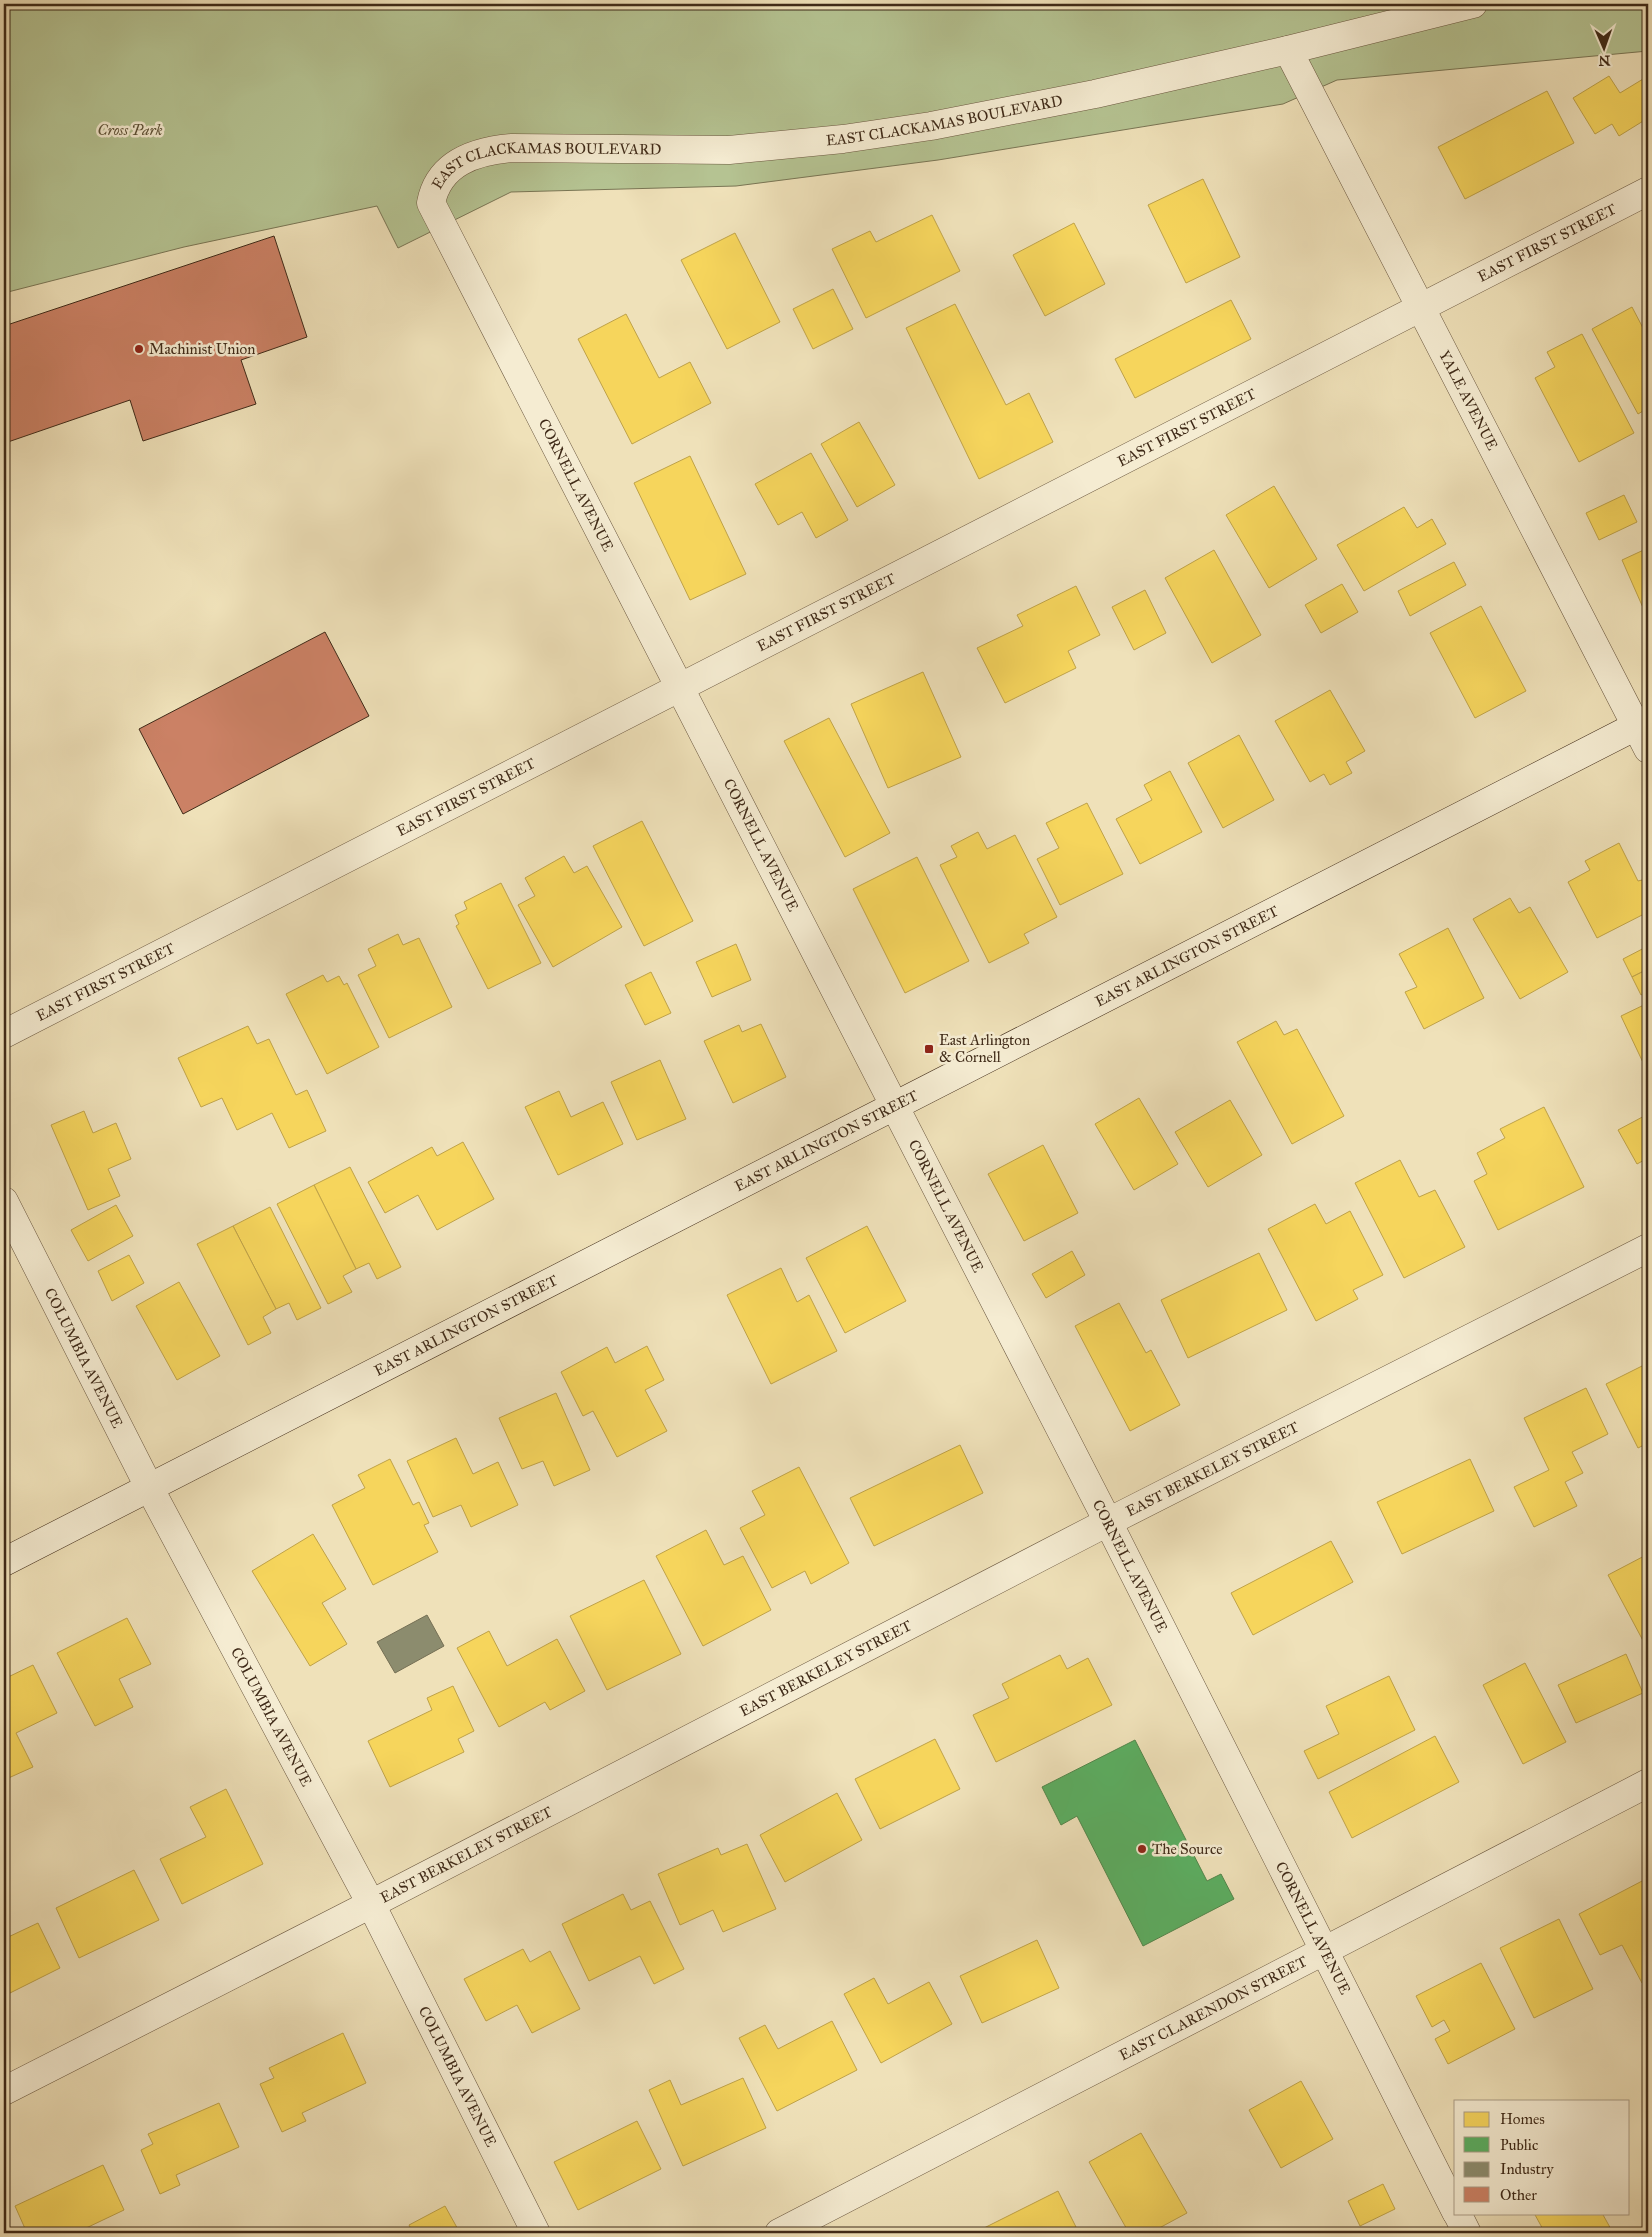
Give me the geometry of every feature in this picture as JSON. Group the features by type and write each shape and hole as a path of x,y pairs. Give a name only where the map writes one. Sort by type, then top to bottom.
{"street":[{"name":"EAST CLACKAMAS BOULEVARD","path":"431,203 433,194 442,177 454,165 488,150 512,148 729,150 843,139 931,126 1085,96 1288,50 1473,4"},
{"name":"YALE AVENUE","path":"1288,50 1644,732"},
{"name":"EAST FIRST STREET","path":"4,1034 1648,191"},
{"name":"CORNELL AVENUE","path":"431,203 1108,1522 1454,2208"},
{"name":"EAST ARLINGTON STREET","path":"4,1562 895,1105 1644,732"},
{"name":"COLUMBIA AVENUE","path":"4,1202 149,1487 371,1904 536,2233"},
{"name":"EAST BERKELEY STREET","path":"4,2091 371,1904 1108,1522 1648,1248"},
{"name":"EAST CLARENDON STREET","path":"779,2233 1326,1952 1648,1783"},
{"name":"CORNELL AVENUE","path":"1457,2214 1467,2233"}],"green space":[{"name":"Cross Park","path":"4,4 1648,4 1648,51 1337,80 1283,104 938,160 736,186 511,192 398,248 377,206 184,247 4,293"}],"building: Homes":[{"path":"1609,76 1620,93 1648,76 1648,118 1619,136 1612,124 1595,134 1573,98"},
{"path":"1547,91 1574,143 1465,199 1438,147"},
{"path":"1203,179 1240,257 1186,283 1148,205"},
{"path":"932,215 960,271 866,318 832,249 870,231 876,242"},
{"path":"1074,223 1105,284 1045,316 1013,255"},
{"path":"735,233 780,322 727,349 681,260"},
{"path":"833,289 853,329 813,349 793,309"},
{"path":"1231,300 1251,339 1135,398 1115,359"},
{"path":"955,304 1006,405 1029,393 1053,442 979,479 906,328"},
{"path":"1632,307 1643,328 1648,326 1648,408 1638,414 1592,329"},
{"path":"626,314 659,378 690,362 711,403 632,444 578,339"},
{"path":"1582,334 1634,433 1579,462 1535,378 1555,367 1547,352"},
{"path":"859,422 895,485 857,507 821,444"},
{"path":"811,453 848,520 816,538 802,512 778,525 755,484"},
{"path":"690,456 746,574 690,600 634,483"},
{"path":"1274,486 1317,559 1269,588 1226,515"},
{"path":"1624,495 1637,522 1599,540 1586,513"},
{"path":"1404,507 1417,528 1432,519 1446,544 1364,591 1337,545"},
{"path":"1648,548 1648,619 1622,560"},
{"path":"1214,550 1261,635 1212,663 1165,578"},
{"path":"1454,562 1466,585 1410,616 1398,591"},
{"path":"1342,584 1358,612 1321,633 1305,605"},
{"path":"1076,586 1100,635 1068,651 1076,668 1005,703 977,648 1023,626 1017,615"},
{"path":"1145,590 1166,633 1134,650 1112,607"},
{"path":"1481,606 1526,691 1475,718 1430,633"},
{"path":"923,672 961,757 888,788 851,704"},
{"path":"1330,690 1365,751 1346,762 1352,773 1330,785 1324,774 1310,782 1275,721"},
{"path":"829,718 890,833 845,857 784,741"},
{"path":"1239,735 1274,800 1223,828 1188,763"},
{"path":"1170,771 1202,832 1140,864 1116,819 1152,800 1144,785"},
{"path":"1087,803 1123,874 1060,905 1037,859 1059,848 1046,823"},
{"path":"642,821 693,921 644,946 593,846"},
{"path":"978,832 987,849 1015,835 1057,917 1024,934 1029,943 989,963 940,865 957,857 951,846"},
{"path":"1619,843 1638,881 1642,880 1648,893 1648,912 1597,938 1568,882 1590,870 1585,861"},
{"path":"564,856 574,873 587,866 622,927 553,967 518,905 535,896 525,878"},
{"path":"917,857 969,961 905,993 853,889"},
{"path":"501,883 541,963 488,989 456,926 459,924 455,915 467,909 464,902"},
{"path":"1510,898 1519,913 1530,907 1568,972 1520,999 1473,919"},
{"path":"1448,928 1484,998 1424,1029 1405,992 1417,987 1399,954"},
{"path":"398,934 403,945 419,938 452,1007 389,1038 358,975 376,966 368,949"},
{"path":"736,944 751,980 712,997 696,962"},
{"path":"1648,946 1648,969 1632,977 1623,959"},
{"path":"1648,969 1648,991 1641,995 1632,977"},
{"path":"651,972 671,1013 645,1025 625,985"},
{"path":"323,975 327,982 339,976 344,985 347,983 379,1047 327,1074 286,994"},
{"path":"1648,1003 1648,1073 1621,1016"},
{"path":"1276,1021 1284,1035 1297,1029 1344,1116 1292,1144 1237,1042"},
{"path":"761,1024 786,1077 733,1103 704,1041 739,1025 742,1032"},
{"path":"248,1026 257,1044 269,1039 296,1095 307,1090 326,1131 289,1148 272,1113 237,1130 222,1098 201,1107 178,1058"},
{"path":"660,1060 686,1119 637,1140 611,1082"},
{"path":"559,1091 571,1117 603,1102 623,1144 558,1175 525,1107"},
{"path":"1139,1098 1178,1164 1134,1190 1095,1124"},
{"path":"1230,1100 1262,1155 1208,1187 1175,1132"},
{"path":"1544,1107 1584,1187 1498,1230 1474,1181 1487,1174 1477,1153 1505,1138 1500,1129"},
{"path":"84,1111 93,1133 116,1123 131,1159 108,1169 120,1196 88,1210 51,1125"},
{"path":"1648,1114 1648,1158 1637,1164 1618,1130"},
{"path":"463,1142 494,1199 437,1230 418,1195 385,1213 368,1182 432,1147 437,1156"},
{"path":"1043,1145 1078,1213 1024,1241 988,1174"},
{"path":"1400,1160 1419,1197 1435,1190 1465,1247 1404,1278 1355,1183"},
{"path":"350,1167 401,1267 377,1279 369,1263 356,1269 314,1185"},
{"path":"314,1185 356,1269 343,1276 352,1292 328,1304 277,1204"},
{"path":"1315,1204 1326,1224 1350,1211 1383,1275 1353,1290 1358,1299 1316,1321 1268,1229"},
{"path":"116,1205 133,1236 88,1261 71,1230"},
{"path":"270,1207 321,1308 297,1320 289,1303 276,1309 233,1226"},
{"path":"233,1226 276,1309 263,1317 271,1333 248,1345 197,1244"},
{"path":"867,1226 906,1301 845,1333 806,1258"},
{"path":"1072,1251 1085,1275 1046,1298 1032,1274"},
{"path":"1259,1253 1287,1310 1188,1358 1161,1300"},
{"path":"129,1255 144,1283 112,1301 98,1271"},
{"path":"781,1268 797,1302 809,1295 837,1351 771,1384 727,1295"},
{"path":"179,1282 220,1356 177,1380 136,1306"},
{"path":"1119,1303 1146,1353 1151,1350 1180,1405 1130,1431 1075,1326"},
{"path":"647,1346 664,1380 645,1390 667,1431 617,1457 593,1411 583,1416 561,1372 607,1347 615,1363"},
{"path":"1648,1363 1648,1443 1638,1448 1606,1384"},
{"path":"1586,1388 1608,1434 1572,1452 1583,1473 1565,1482 1577,1506 1534,1527 1514,1487 1549,1470 1524,1418"},
{"path":"556,1393 590,1470 554,1486 543,1461 522,1469 499,1418"},
{"path":"456,1438 473,1474 498,1462 518,1505 471,1527 461,1505 433,1517 407,1461"},
{"path":"960,1445 983,1493 874,1546 850,1498"},
{"path":"390,1459 413,1505 419,1502 429,1523 424,1525 438,1552 373,1585 332,1505 365,1488 358,1475"},
{"path":"1470,1459 1494,1511 1402,1554 1377,1502"},
{"path":"799,1467 849,1563 811,1584 805,1571 772,1588 740,1528 765,1515 752,1491"},
{"path":"706,1530 724,1565 743,1556 771,1610 703,1646 656,1556"},
{"path":"313,1534 346,1589 322,1603 347,1644 310,1666 252,1571"},
{"path":"1331,1541 1353,1582 1253,1635 1231,1593"},
{"path":"1648,1554 1648,1650 1608,1575"},
{"path":"644,1580 681,1654 607,1690 570,1616"},
{"path":"127,1618 151,1664 119,1679 133,1707 95,1726 57,1653"},
{"path":"489,1631 507,1666 557,1639 585,1691 550,1710 545,1702 499,1727 457,1648"},
{"path":"1626,1654 1643,1693 1576,1723 1558,1685"},
{"path":"1060,1655 1067,1669 1088,1658 1112,1705 996,1762 973,1715 1009,1698 1002,1684"},
{"path":"1525,1663 1566,1742 1523,1764 1483,1685"},
{"path":"33,1665 57,1713 16,1733 33,1767 4,1780 4,1679"},
{"path":"1389,1676 1415,1730 1318,1779 1304,1751 1339,1734 1326,1706"},
{"path":"453,1686 474,1731 458,1739 464,1752 390,1787 368,1741 432,1710 427,1698"},
{"path":"1435,1736 1459,1782 1352,1838 1329,1792"},
{"path":"935,1739 960,1789 880,1829 855,1779"},
{"path":"226,1789 263,1864 182,1904 160,1859 206,1837 190,1807"},
{"path":"837,1793 862,1840 785,1882 760,1835"},
{"path":"747,1844 776,1909 723,1932 713,1910 680,1925 658,1874 718,1848 721,1855"},
{"path":"134,1870 159,1920 79,1958 56,1908"},
{"path":"1644,1880 1648,1888 1648,1979 1642,1983 1622,1945 1600,1955 1579,1914"},
{"path":"623,1894 631,1910 650,1901 684,1969 654,1984 640,1956 589,1981 562,1924"},
{"path":"1559,1919 1593,1989 1534,2018 1500,1948"},
{"path":"38,1923 60,1968 4,1996 4,1939"},
{"path":"1037,1940 1059,1988 982,2023 960,1976"},
{"path":"523,1949 530,1962 550,1951 580,2009 532,2033 517,2005 486,2021 464,1979"},
{"path":"1481,1963 1515,2029 1448,2064 1435,2039 1450,2031 1444,2020 1432,2027 1416,1996"},
{"path":"874,1978 888,2004 929,1982 952,2024 881,2063 844,1994"},
{"path":"832,2021 857,2070 777,2111 739,2038 765,2025 778,2049"},
{"path":"343,2033 366,2083 302,2113 306,2121 282,2132 260,2084 274,2078 269,2068"},
{"path":"743,2078 766,2128 683,2166 649,2090 670,2080 681,2105"},
{"path":"1301,2081 1333,2139 1281,2168 1249,2110"},
{"path":"219,2103 239,2147 176,2175 180,2185 160,2194 141,2150 153,2144 148,2134"},
{"path":"637,2121 661,2169 578,2210 554,2162"},
{"path":"1141,2133 1187,2213 1150,2233 1129,2233 1089,2162"},
{"path":"103,2165 124,2210 84,2229 86,2233 27,2233 15,2206"},
{"path":"1383,2184 1395,2209 1360,2226 1348,2201"},
{"path":"1058,2191 1079,2233 974,2233"},
{"path":"445,2206 460,2233 413,2233 409,2225"},
{"path":"1535,2214 1603,2214 1612,2231 1608,2233 1565,2233 1564,2231 1545,2233"}],"building: Public":[{"name":"The Source","path":"1135,1740 1207,1881 1221,1874 1234,1899 1143,1946 1077,1816 1061,1825 1042,1787"}],"building: Industry":[{"path":"427,1615 444,1646 395,1673 377,1642"}],"building: Other":[{"name":"Machinist Union","path":"274,236 307,337 241,360 256,404 143,441 130,400 5,443 4,326"},
{"path":"325,632 369,716 183,814 139,729"}],"place":[{"name":"Machinist Union","path":"139,349"},
{"name":"East Arlington & Cornell","path":"929,1049"},
{"name":"The Source","path":"1142,1849"}]}
